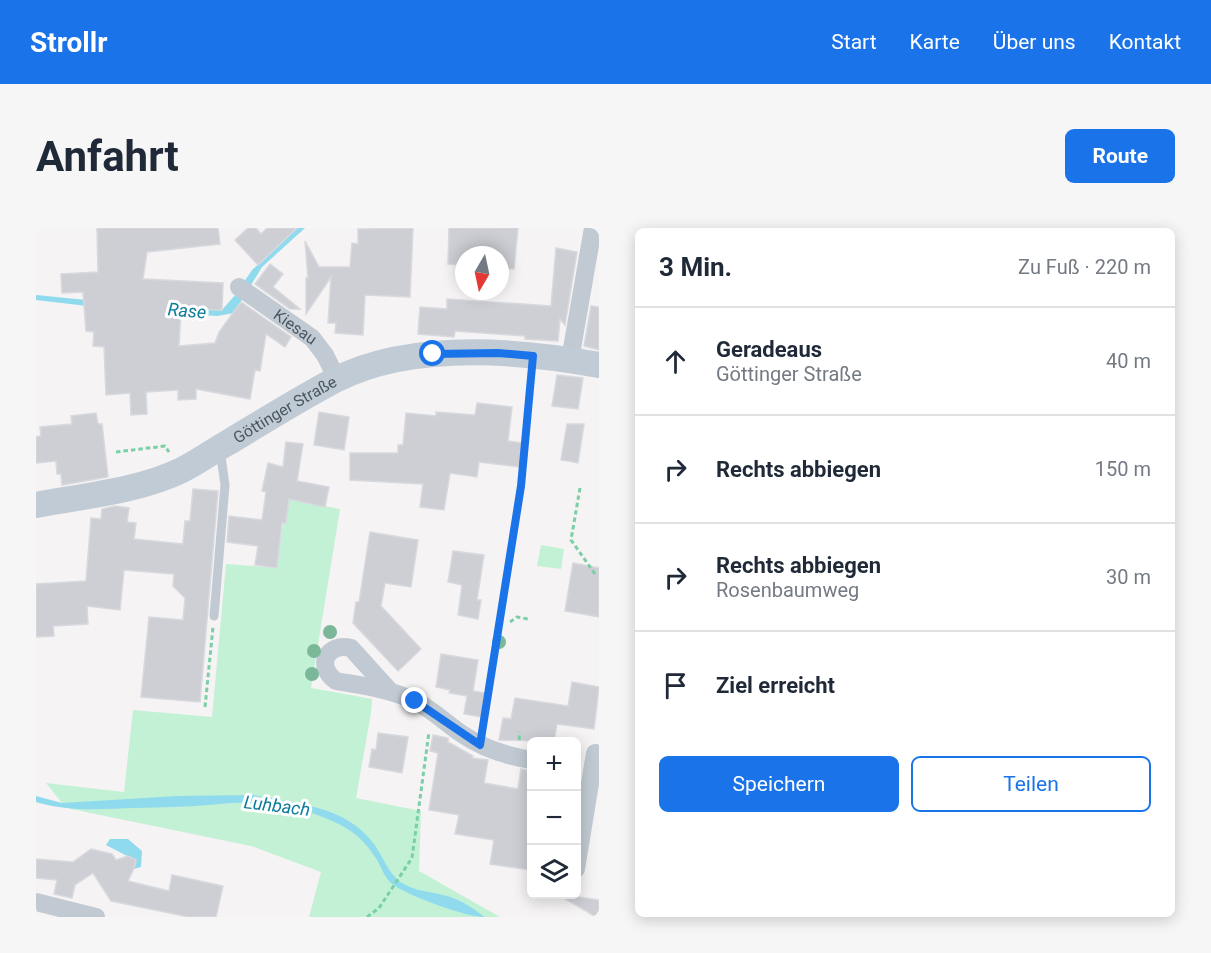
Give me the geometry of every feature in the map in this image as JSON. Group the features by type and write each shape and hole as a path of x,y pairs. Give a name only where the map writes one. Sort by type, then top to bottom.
{"street":[{"path":"570,360 593,228"},
{"name":"Kiesau","path":"244,290 312,338 325,355 337,379"},
{"name":"Göttinger Straße","path":"36,505 140,484 181,470 337,379 376,365 415,356 476,353 570,360 599,365"},
{"path":"389,690 437,714 461,734 480,745 527,759"},
{"path":"580,845 597,752 581,757"},
{"path":"36,902 96,917"}],"lane":[{"path":"214,616 225,485 220,447"}],"path":[{"path":"480,745 521,486 538,357"},
{"path":"116,452 165,446 181,470"},
{"path":"580,488 571,540 595,574"},
{"path":"205,707 214,616"},
{"path":"510,622 517,617 528,619"},
{"path":"366,917 379,908 409,865 414,846 414,831 430,723 437,714"}],"green space":[{"path":"289,498 340,509 311,688 372,699 356,798 421,811 419,871 500,917 309,917 321,872 251,846 71,809 62,803 46,783 124,792 133,710 212,717 226,564 277,568"},
{"path":"541,545 564,549 561,569 537,566"}],"water":[{"name":"Rase","path":"297,228 305,228 262,267 234,313 217,316 36,300 36,295 177,309 222,310 252,270"},
{"name":"Luhbach","path":"253,795 319,808 350,821 374,844 399,881 413,888 457,900 484,917 450,909 398,888 389,881 371,850 357,836 341,825 308,812 281,810 245,803 73,809 36,802 36,796 62,803 177,796"},
{"path":"110,839 128,839 142,851 141,867 134,869 135,863 129,857 106,845"}],"building":[{"path":"97,228 218,228 220,244 147,252 143,279 223,283 222,310 181,309 179,346 215,343 219,332 241,302 291,337 285,347 266,334 260,371 255,370 250,399 196,389 196,399 178,400 178,390 146,392 147,414 131,415 130,393 106,395 104,347 93,346 94,332 86,331 83,292 62,293 61,274 98,272"},
{"path":"248,228 256,228 261,234 267,228 297,228 258,265 235,240"},
{"path":"413,228 410,297 365,295 363,335 335,333 336,323 328,323 331,277 306,314 306,278 308,278 305,241 319,267 350,267 352,243 358,244 358,229"},
{"path":"449,228 518,228 514,269 509,269 509,246 455,246 455,264 448,264"},
{"path":"556,248 577,252 565,325 560,319 558,341 455,331 454,337 418,334 420,307 447,309 447,299 551,306"},
{"path":"270,264 283,274 273,287 300,309 290,309 255,284"},
{"path":"591,306 599,307 599,350 584,346"},
{"path":"557,375 583,378 578,409 552,406"},
{"path":"477,403 512,407 508,441 522,443 520,467 479,462 477,477 450,473 444,510 420,507 423,484 350,480 350,453 398,453 398,445 403,445 406,413 436,416 436,412 475,415"},
{"path":"319,412 349,417 344,450 314,445"},
{"path":"96,413 98,424 102,424 108,477 62,485 61,474 57,474 56,461 36,463 36,437 41,436 40,427 72,424 71,416"},
{"path":"567,424 584,424 578,463 561,460"},
{"path":"286,442 303,444 297,481 329,487 325,507 289,499 286,523 282,523 277,568 255,565 258,546 227,542 229,516 262,520 266,492 262,491 268,463 283,467"},
{"path":"193,489 218,491 200,702 141,697 149,617 183,620 185,598 173,586 174,574 124,570 120,610 87,606 88,624 53,626 54,636 36,637 36,584 86,581 91,518 101,519 102,509 115,506 129,508 127,522 136,523 134,539 183,544 185,521 190,521"},
{"path":"370,532 418,540 411,587 385,583 381,606 421,649 398,671 353,623 356,602 359,602"},
{"path":"453,551 484,555 477,600 481,600 478,619 458,615 462,585 448,582"},
{"path":"573,563 599,568 599,617 565,611"},
{"path":"441,654 478,660 473,691 485,693 481,717 464,714 467,696 449,693 450,690 436,687"},
{"path":"572,682 599,687 594,729 557,724 555,737 527,737 527,741 499,740 503,718 511,719 515,698 568,706"},
{"path":"378,733 408,737 402,773 369,767 372,749 376,750"},
{"path":"433,735 448,738 448,742 473,756 472,758 488,760 484,783 518,789 521,769 527,770 527,869 490,864 494,840 455,834 459,815 429,810 438,753 430,751"},
{"path":"91,849 112,854 116,860 128,856 136,860 128,881 169,891 172,875 223,886 216,917 189,917 111,901 93,873 75,885 72,898 54,894 57,880 36,878 36,859 73,862"},
{"path":"581,897 599,900 599,917 565,899"}],"route":[{"path":"415,701 480,745 521,486 533,356 498,353 433,354"}]}
